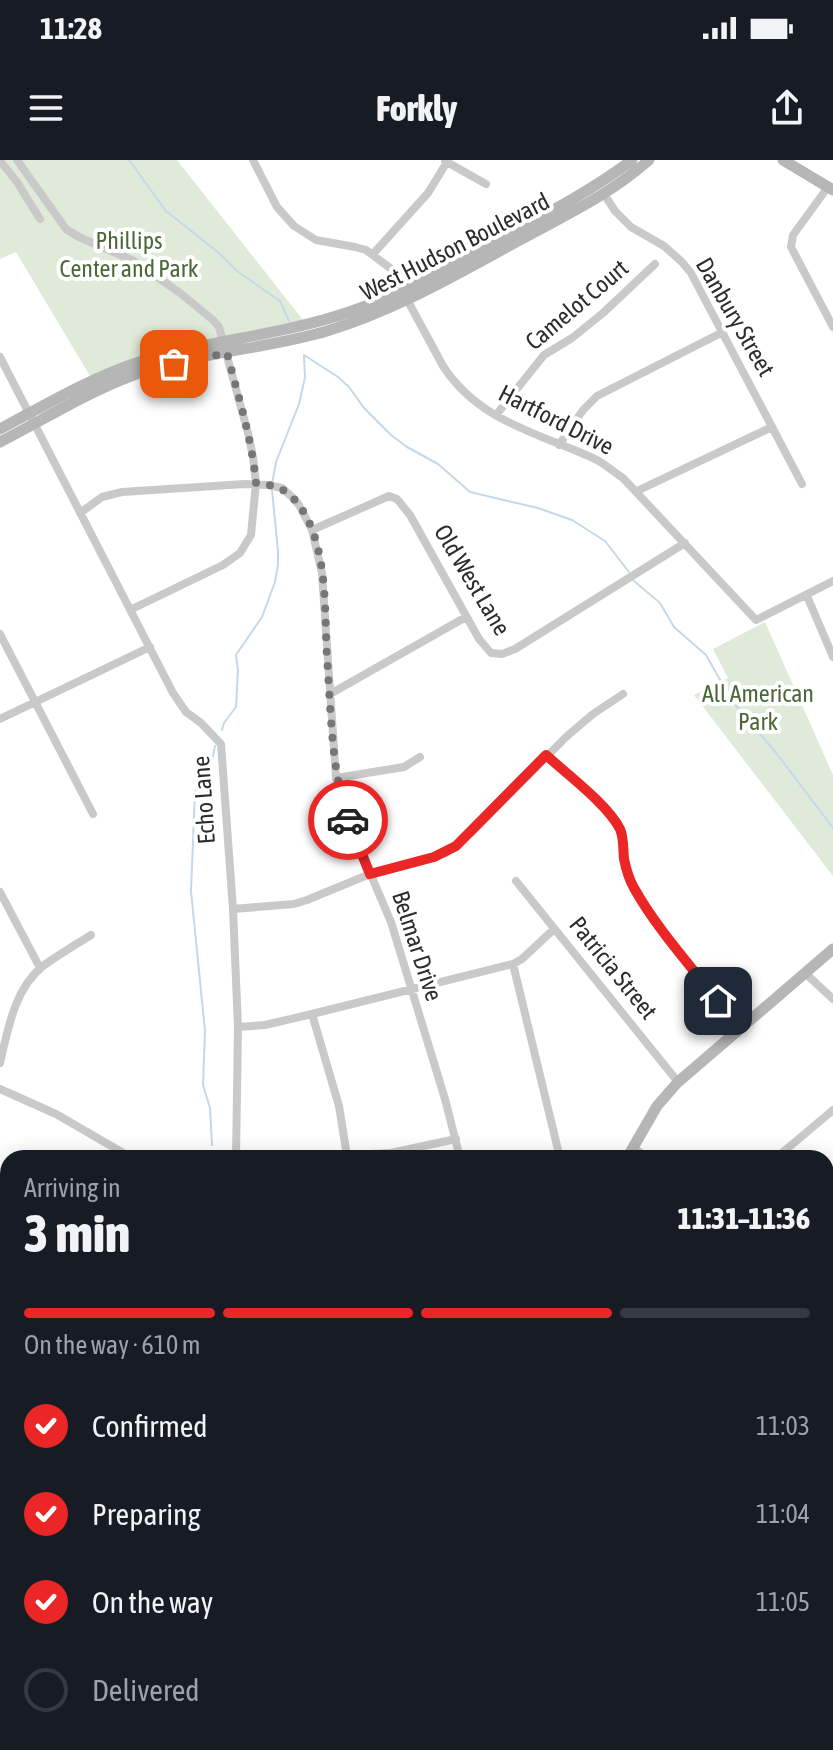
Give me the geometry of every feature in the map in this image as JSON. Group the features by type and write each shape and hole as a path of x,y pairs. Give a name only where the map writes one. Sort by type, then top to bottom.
{"main road":[{"name":"West Hudson Boulevard","path":"0,429 32,419 130,376 225,347 326,331 361,319 599,184 632,160"},
{"name":"West Hudson Boulevard","path":"405,294 604,194 649,160"},
{"path":"783,160 830,189"},
{"name":"West Hudson Boulevard","path":"0,442 32,419"},
{"path":"633,1150 657,1106 678,1082 833,949"}],"street":[{"path":"17,160 66,229 134,261 219,327 248,433 256,483 251,535 240,553 223,565 130,610"},
{"path":"253,160 280,212 302,233 316,240 355,247 373,254 428,193 446,161 486,184"},
{"path":"0,161 40,219"},
{"path":"830,189 793,235 791,247 833,327"},
{"name":"Danbury Street","path":"604,194 631,227 664,246 691,273 802,484"},
{"name":"Hartford Drive","path":"373,254 390,268 443,366 453,381 474,401 521,429 599,461 623,478 756,620 807,596"},
{"name":"Camelot Court","path":"496,415 544,355 603,313 655,264"},
{"path":"559,445 568,429 597,396 723,332"},
{"name":"Echo Lane","path":"0,357 173,693 186,712 221,744 238,1027 236,1150"},
{"path":"637,491 772,427"},
{"name":"Belmar Drive","path":"80,513 102,497 122,492 256,483 282,488 299,505 312,530 322,573 336,778 350,826 391,922 458,1150"},
{"name":"Old West Lane","path":"312,530 389,496 397,499 410,515 479,639 491,653 502,654 515,649 685,543"},
{"path":"833,581 807,596 833,657"},
{"path":"330,694 466,617"},
{"path":"0,634 93,814"},
{"path":"0,719 150,647"},
{"path":"233,909 294,904 370,874 434,857 456,846 546,755 593,714 623,694"},
{"path":"546,755 613,819 620,829 625,863 634,888 661,928 740,1029"},
{"path":"336,778 404,767 420,757"},
{"name":"Patricia Street","path":"516,881 678,1082"},
{"path":"0,892 40,968"},
{"path":"238,1027 265,1025 513,964 554,929"},
{"path":"0,1063 13,1011 21,993 40,968 91,935"},
{"path":"513,964 558,1150"},
{"path":"805,973 833,999"},
{"path":"312,1014 339,1106 346,1150"},
{"path":"0,1089 56,1114 118,1150"},
{"path":"786,1150 833,1110"},
{"path":"406,1150 456,1139"}],"green space":[{"name":"Phillips Center and Park","path":"0,160 177,160 303,320 157,351 90,376 16,252 0,259"},
{"name":"All American Park","path":"765,622 833,775 833,876 694,695 728,678 713,649"}],"waterway":[{"path":"129,160 166,211 237,271 280,301 289,321"},
{"path":"304,355 349,387 364,408 391,435 438,464 470,492 538,508 572,520 605,541 629,572"},
{"path":"272,484 276,462 299,404 305,377 304,356"},
{"path":"222,730 236,707 236,655 262,617 275,582 278,551 272,490"},
{"path":"634,581 660,603 674,627 706,655 737,707 833,828"},
{"path":"212,1145 210,1108 203,1085 205,1031 191,891 195,792 211,766 215,746"}],"way so far":[{"path":"174,364 227,353 248,433 256,483 282,488 291,495 312,530 322,573 336,778 348,820"}],"route":[{"path":"348,820 370,874 434,857 446,853 472,832 546,755 601,805 620,829 625,863 634,888 718,1001"}]}
